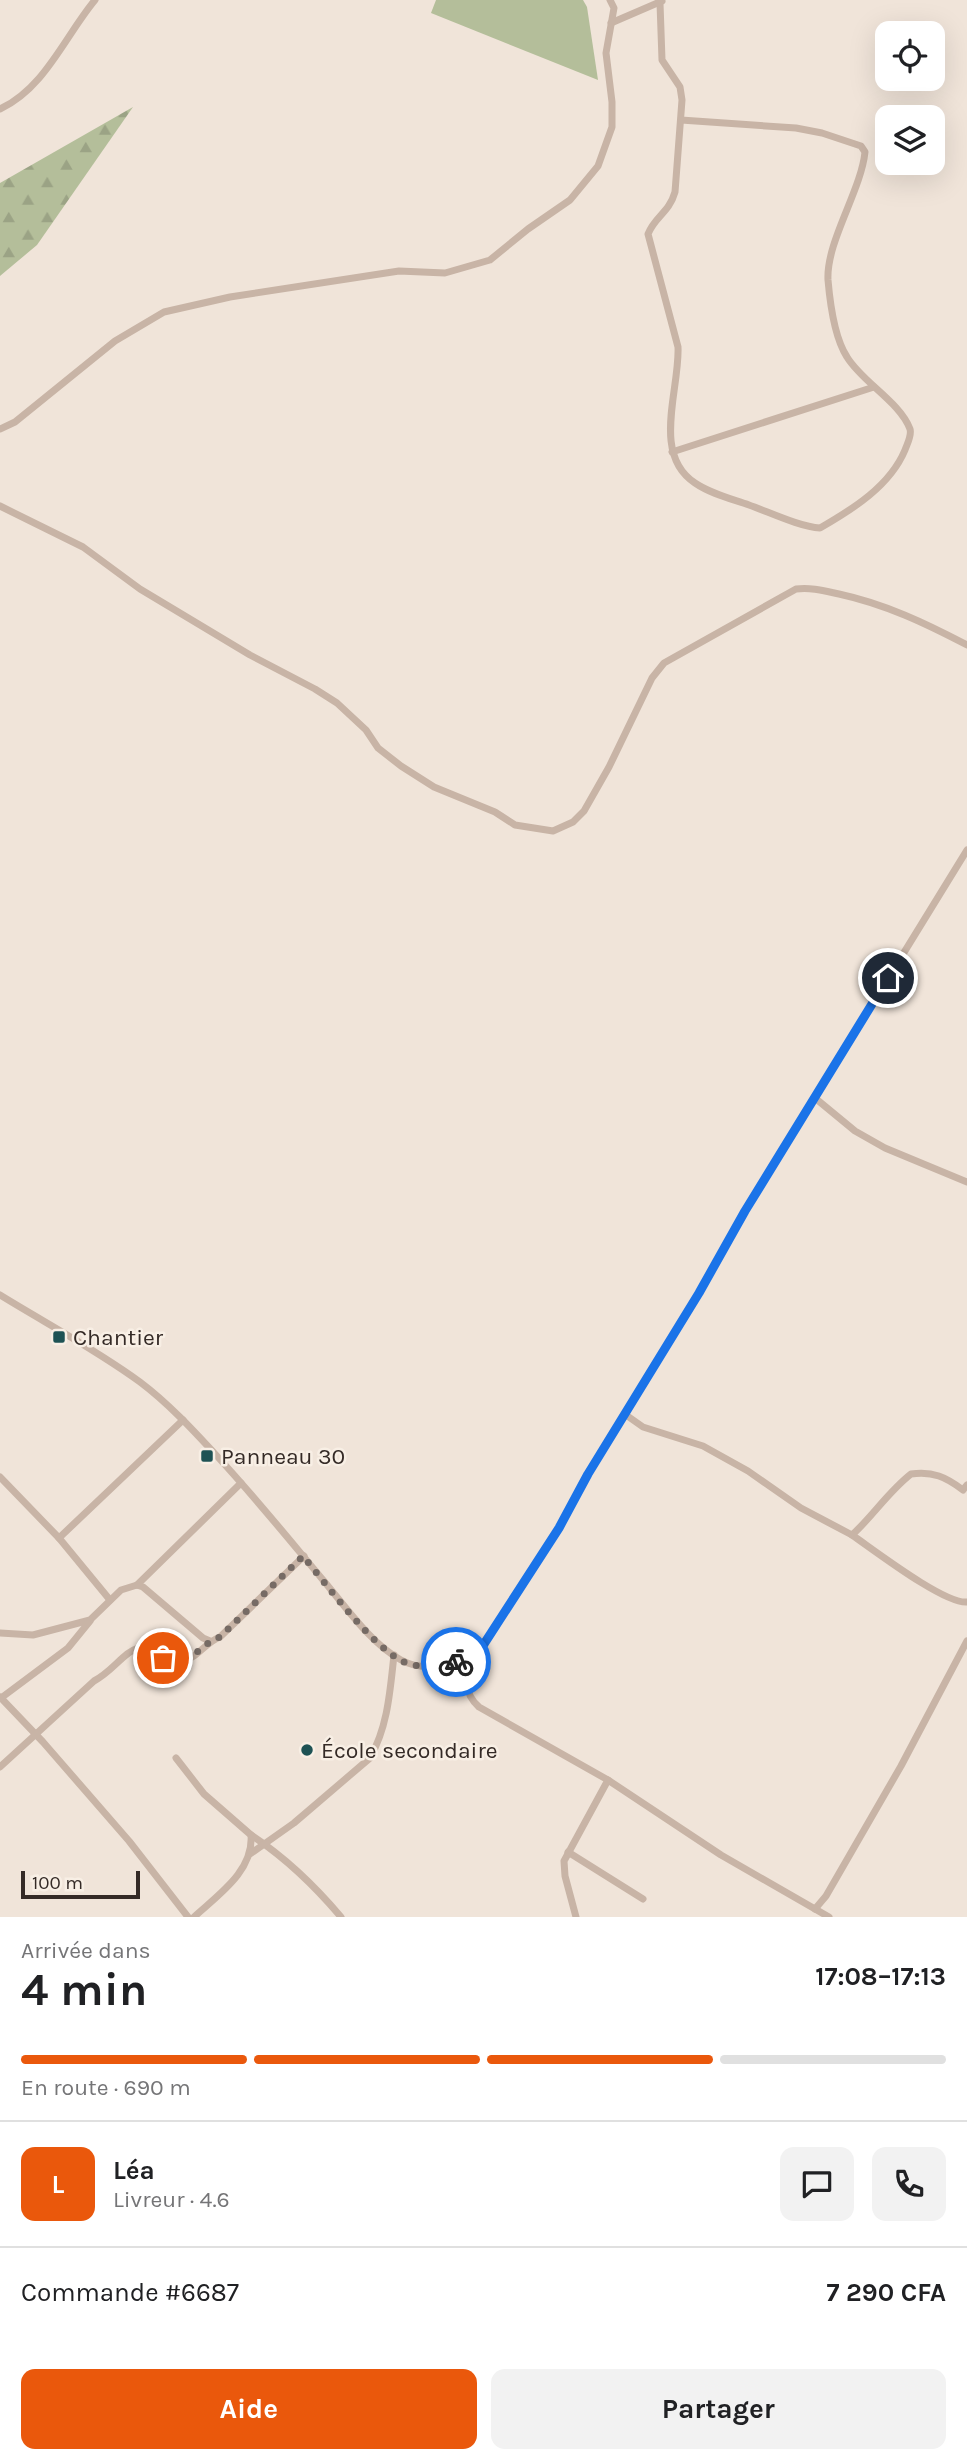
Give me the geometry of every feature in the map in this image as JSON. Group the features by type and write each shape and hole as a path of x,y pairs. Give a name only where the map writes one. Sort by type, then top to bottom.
{"street":[{"path":"0,109 15,101 47,69 95,0"},
{"path":"0,429 15,422 115,341 164,312 219,299 399,271 445,273 490,260 570,200 598,166 612,127 606,53 614,8 610,0"},
{"path":"611,23 662,1 662,60 680,87 681,120 675,192 671,206 651,226 648,234 678,347 670,436 672,452 693,482 711,492 821,528 884,483 910,438 910,430 898,412 847,358 838,335 828,281 831,258 865,152 861,146 822,133 796,128 681,120"},
{"path":"672,452 874,387"},
{"path":"0,506 83,547 140,589 337,703 366,730 378,748 434,787 495,812 515,825 536,829 562,829 583,811 609,767 652,678 664,663 796,589 806,588 860,598 910,615 967,645"},
{"path":"0,1295 90,1347 141,1383 183,1420 241,1483 362,1626 394,1656 412,1664 436,1666 447,1665 468,1656 484,1644 493,1632 559,1528 588,1474 699,1293 745,1211 967,850"},
{"path":"816,1098 865,1137 967,1182"},
{"path":"626,1415 643,1427 703,1446 748,1471 801,1508 852,1535 942,1595 967,1602"},
{"path":"59,1538 183,1420"},
{"path":"852,1535 873,1515 889,1493 911,1474 936,1474 966,1489"},
{"path":"0,1477 59,1538 110,1600"},
{"path":"188,1917 129,1841 43,1742 0,1698 68,1648 110,1600 121,1590 137,1585 241,1483"},
{"path":"0,1767 132,1650 148,1647 163,1658 182,1661 210,1640 220,1637 303,1556"},
{"path":"137,1585 143,1587 203,1638 210,1640"},
{"path":"0,1633 33,1635 90,1620"},
{"path":"815,1909 826,1896 901,1766 967,1641"},
{"path":"250,1854 267,1844 370,1758 386,1720 394,1656"},
{"path":"468,1656 464,1678 470,1699 479,1707 608,1780 721,1855 829,1917"},
{"path":"176,1758 204,1794 251,1835 267,1844 292,1865 341,1917"},
{"path":"576,1917 565,1876 564,1861 608,1780"},
{"path":"194,1917 240,1874 250,1854 251,1835"},
{"path":"568,1852 643,1899"}],"green space":[{"path":"436,0 583,0 587,7 598,80 431,13"},
{"path":"133,107 37,245 0,276 0,183"}],"way so far":[{"path":"163,1658 172,1661 188,1659 210,1640 220,1637 303,1556 362,1626 389,1652 402,1661 424,1666 456,1662"}],"place":[{"name":"Chantier","path":"59,1337"},
{"name":"Panneau 30","path":"207,1456"},
{"name":"École secondaire","path":"307,1750"}],"route":[{"path":"456,1662 484,1644 559,1528 588,1474 699,1293 745,1211 888,978"}]}
